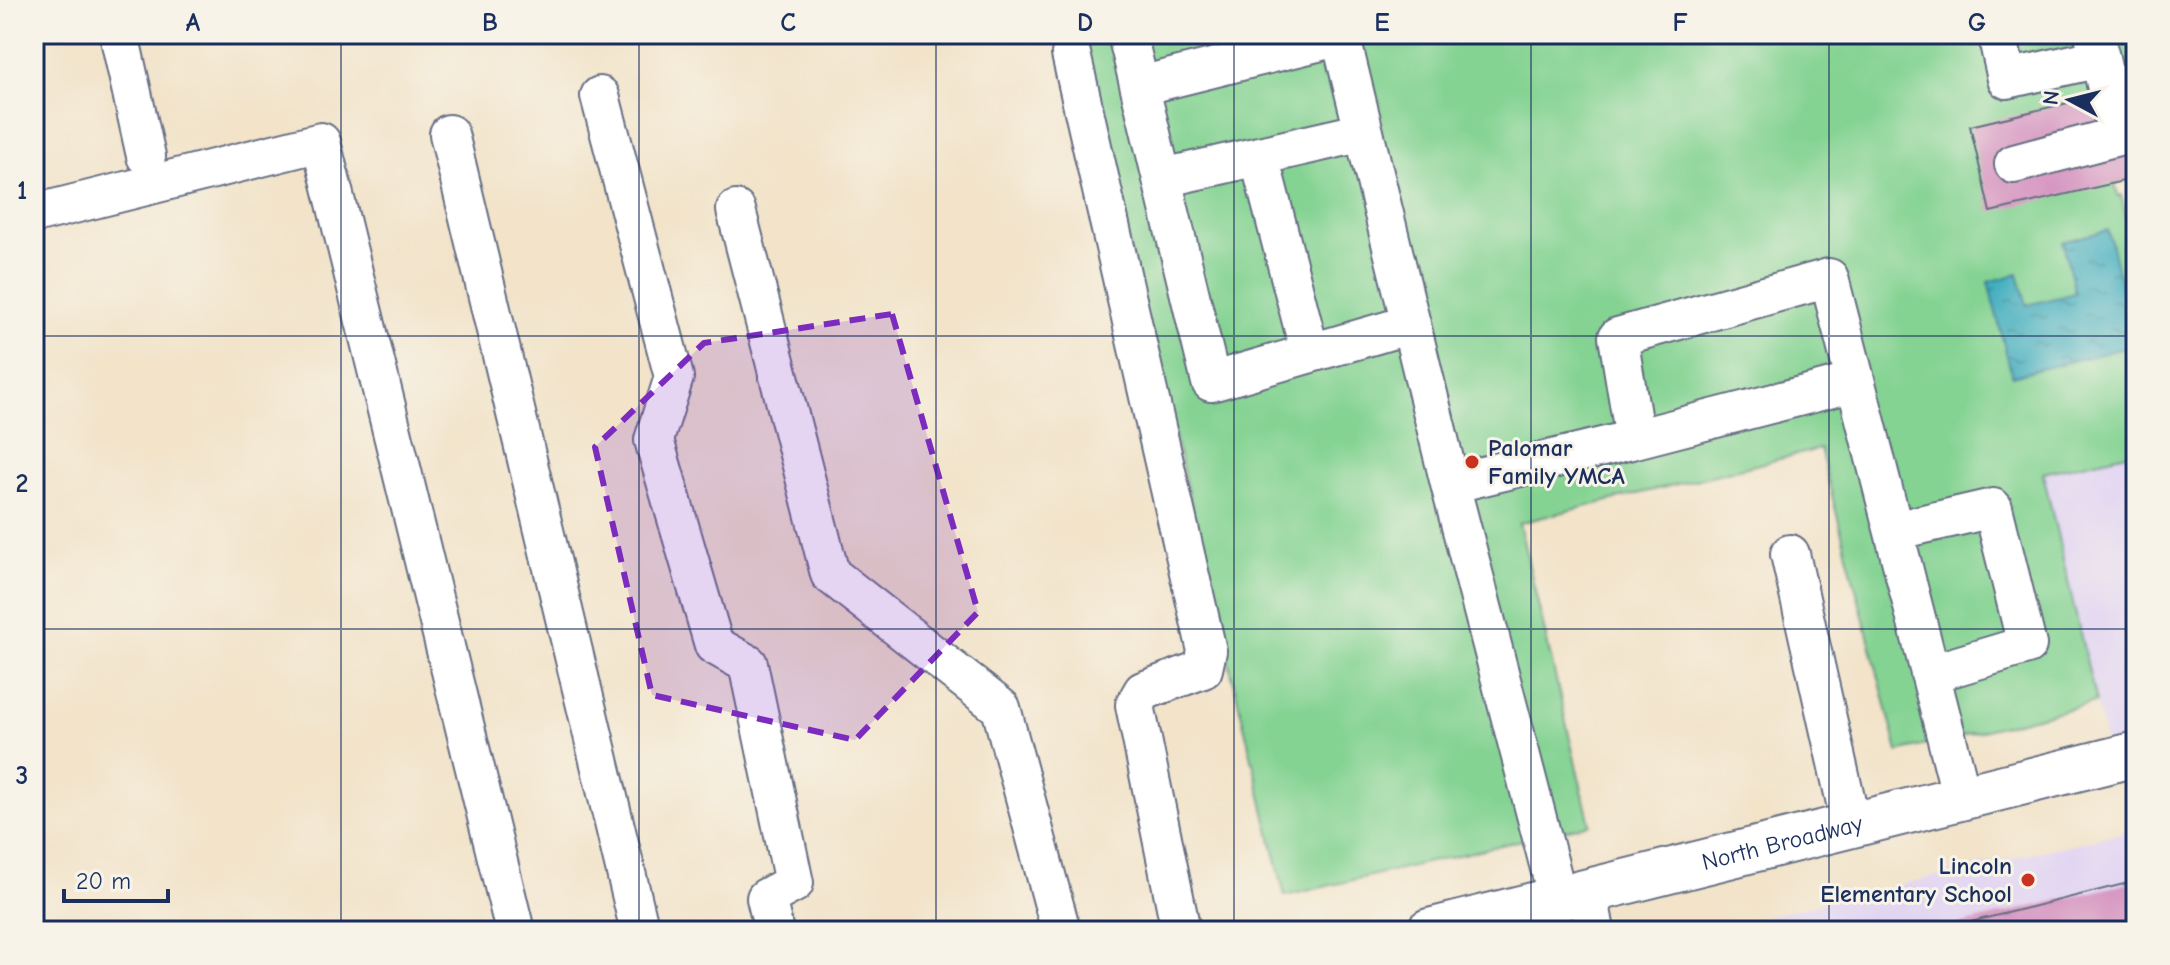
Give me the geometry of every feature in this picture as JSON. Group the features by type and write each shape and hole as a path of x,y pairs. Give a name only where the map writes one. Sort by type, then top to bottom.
{"main road":[{"name":"North Broadway","path":"1429,931 1580,907 1851,825 2136,754"}],"street":[{"path":"119,34 146,156"},
{"path":"1127,34 1211,382 1411,324"},
{"path":"1997,34 2007,79 2097,46 2118,136 2014,164"},
{"path":"1140,86 1340,35 1450,484 1580,907"},
{"path":"1071,54 1207,651 1203,669 1143,691 1135,705 1181,931"},
{"path":"600,96 674,377 654,440 714,645 748,664 791,867 794,883 766,898 774,931"},
{"path":"1163,178 1364,132"},
{"path":"449,134 640,931"},
{"path":"34,214 321,142 515,931"},
{"path":"1259,156 1310,353"},
{"path":"736,210 830,574 1001,708 1061,931"},
{"path":"1635,439 1618,337 1829,278 1962,798"},
{"path":"1450,484 1855,382"},
{"path":"1894,531 1993,508 2027,645 1930,674"},
{"path":"1790,554 1851,825"}],"highlighted area":[{"path":"892,314 978,612 855,740 652,695 595,447 704,343"}],"shaded area":[{"path":"2136,452 2136,754 2110,761 2043,473"},
{"name":"Lincoln Elementary School","path":"2136,829 2136,931 1704,931"}],"green space":[{"name":"Palomar Family YMCA","path":"1078,34 2136,34 2136,178 2115,183 2118,196 2121,195 2136,257 2136,452 2043,473 2096,702 1898,752 1820,449 1519,523 1590,824 1285,896"}],"water":[{"path":"2108,230 2136,345 2012,376 1988,282 2018,274 2027,305 2075,293 2063,242"}],"building":[{"path":"2136,87 2136,178 1990,212 1970,126"},
{"path":"2136,881 2136,923 2103,931 1934,931"}],"place":[{"name":"Palomar Family YMCA","path":"1472,462"},
{"name":"Lincoln Elementary School","path":"2028,880"}]}
